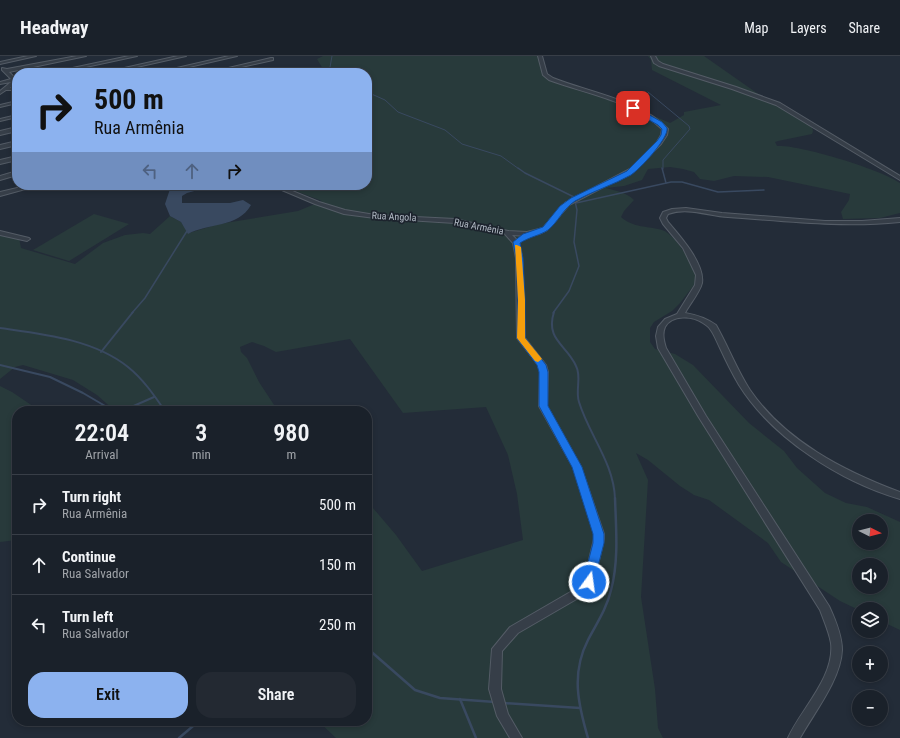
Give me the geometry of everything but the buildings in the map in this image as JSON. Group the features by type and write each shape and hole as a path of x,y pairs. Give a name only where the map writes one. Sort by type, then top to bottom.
{"street":[{"path":"12,77 0,63 34,56"},
{"path":"26,68 84,56"},
{"path":"78,68 135,56"},
{"path":"124,68 169,57 184,56"},
{"path":"180,68 235,56"},
{"name":"Rua Armênia","path":"432,218 465,222 505,231 530,233 545,229 563,207 584,194 632,170 659,143 664,135 665,129 660,124 633,108 568,85 546,75 540,56"},
{"path":"653,56 656,62 661,65 734,88 778,104 900,178"},
{"path":"169,57 184,67"},
{"path":"232,68 271,59"},
{"path":"6,72 12,71"},
{"path":"0,83 12,82"},
{"path":"0,94 12,84"},
{"path":"5,89 12,89"},
{"path":"0,106 12,103"},
{"path":"0,120 12,117"},
{"path":"0,133 12,130"},
{"path":"0,147 12,144"},
{"path":"0,162 12,159"},
{"path":"0,178 12,175"},
{"path":"0,194 16,190"},
{"name":"Rua Angola","path":"286,190 336,210 356,214 432,218"},
{"path":"680,315 698,285 699,275 686,248 665,223 663,218 665,213 679,209 689,209 752,218 858,224 900,220"},
{"path":"505,231 516,242 519,258 522,300 521,338 542,365 544,372 543,406 577,467 598,534 599,543 589,582 584,590 519,627 497,649 495,689 503,716 516,738"},
{"path":"0,233 27,239"},
{"path":"516,242 530,233"},
{"path":"794,738 831,673 836,653 834,632 825,609 702,416 662,348 659,340 660,330 665,322 680,315 692,315 707,321 712,327 748,392 776,426 806,450 859,480 900,496"}],"shaded area":[{"path":"323,56 541,56 545,64 545,75 620,101 670,123 684,115 684,112 721,105 652,70 651,60 648,56 704,56 767,100 812,127 812,134 775,142 777,146 788,146 821,153 877,171 900,183 900,213 880,218 843,219 841,212 849,200 850,194 768,177 734,176 714,181 700,179 694,172 670,167 648,169 642,180 624,186 606,188 624,193 634,200 624,211 621,217 630,223 662,230 667,233 682,249 697,274 694,285 680,303 672,311 654,322 650,328 650,342 655,349 675,354 693,365 749,423 784,451 797,468 825,493 846,503 867,507 882,514 852,514 852,550 888,550 888,517 900,522 900,630 888,624 888,602 852,602 852,607 840,601 781,562 768,543 709,500 694,495 680,486 648,460 636,453 648,480 641,597 655,689 658,728 663,738 336,738 323,726 372,726 372,507 396,535 422,571 523,540 517,494 508,455 486,407 403,413 350,339 276,352 252,342 240,347 241,352 247,358 259,382 275,406 109,406 97,395 73,380 23,365 15,367 0,379 0,234 19,238 21,248 75,264 103,243 125,235 143,233 150,234 170,216 181,222 189,233 219,224 298,211 322,201 293,190 372,190 372,68 322,68 317,59"},
{"path":"94,214 129,224 69,261 33,250"},
{"path":"0,386 33,406 12,406 12,541 0,542"}],"water":[{"path":"170,190 198,190 182,196 182,203 230,203 243,200 251,205 238,218 188,234 181,222 170,216 165,204"}],"waterway":[{"path":"330,68 332,56"},
{"path":"648,92 689,126 690,129 663,160 663,169"},
{"path":"372,94 385,100 398,112 445,130 462,144 501,156 519,169"},
{"path":"518,168 525,173 574,197 577,210 574,242 579,266 569,291 553,313"},
{"path":"662,168 666,183"},
{"path":"576,203 671,182 682,182 718,192 764,190"},
{"path":"132,313 145,298 187,231"},
{"path":"102,351 133,312"},
{"path":"554,312 552,329 558,342 572,359 578,370 579,402 583,414 606,461 614,486 615,499"},
{"path":"0,328 67,339 102,351"},
{"path":"102,351 128,367 139,377 161,406"},
{"path":"0,365 50,377 105,406"},
{"path":"134,406 154,397"},
{"path":"588,738 579,701 579,664 588,640 607,603 614,579 616,544 615,498"},
{"path":"372,652 415,690 440,698 460,699"},
{"path":"460,699 495,702"},
{"path":"460,699 476,738"},
{"path":"503,703 580,708"},
{"path":"179,738 193,726"}],"slow traffic":[{"path":"517,247 522,300 521,338 538,359"}],"route":[{"path":"589,582 599,543 598,534 577,467 543,406 544,372 542,365 521,338 522,300 519,258 516,242 530,233 536,233 545,229 563,207 573,200 629,173 659,143 665,132 663,126 633,108"}]}
